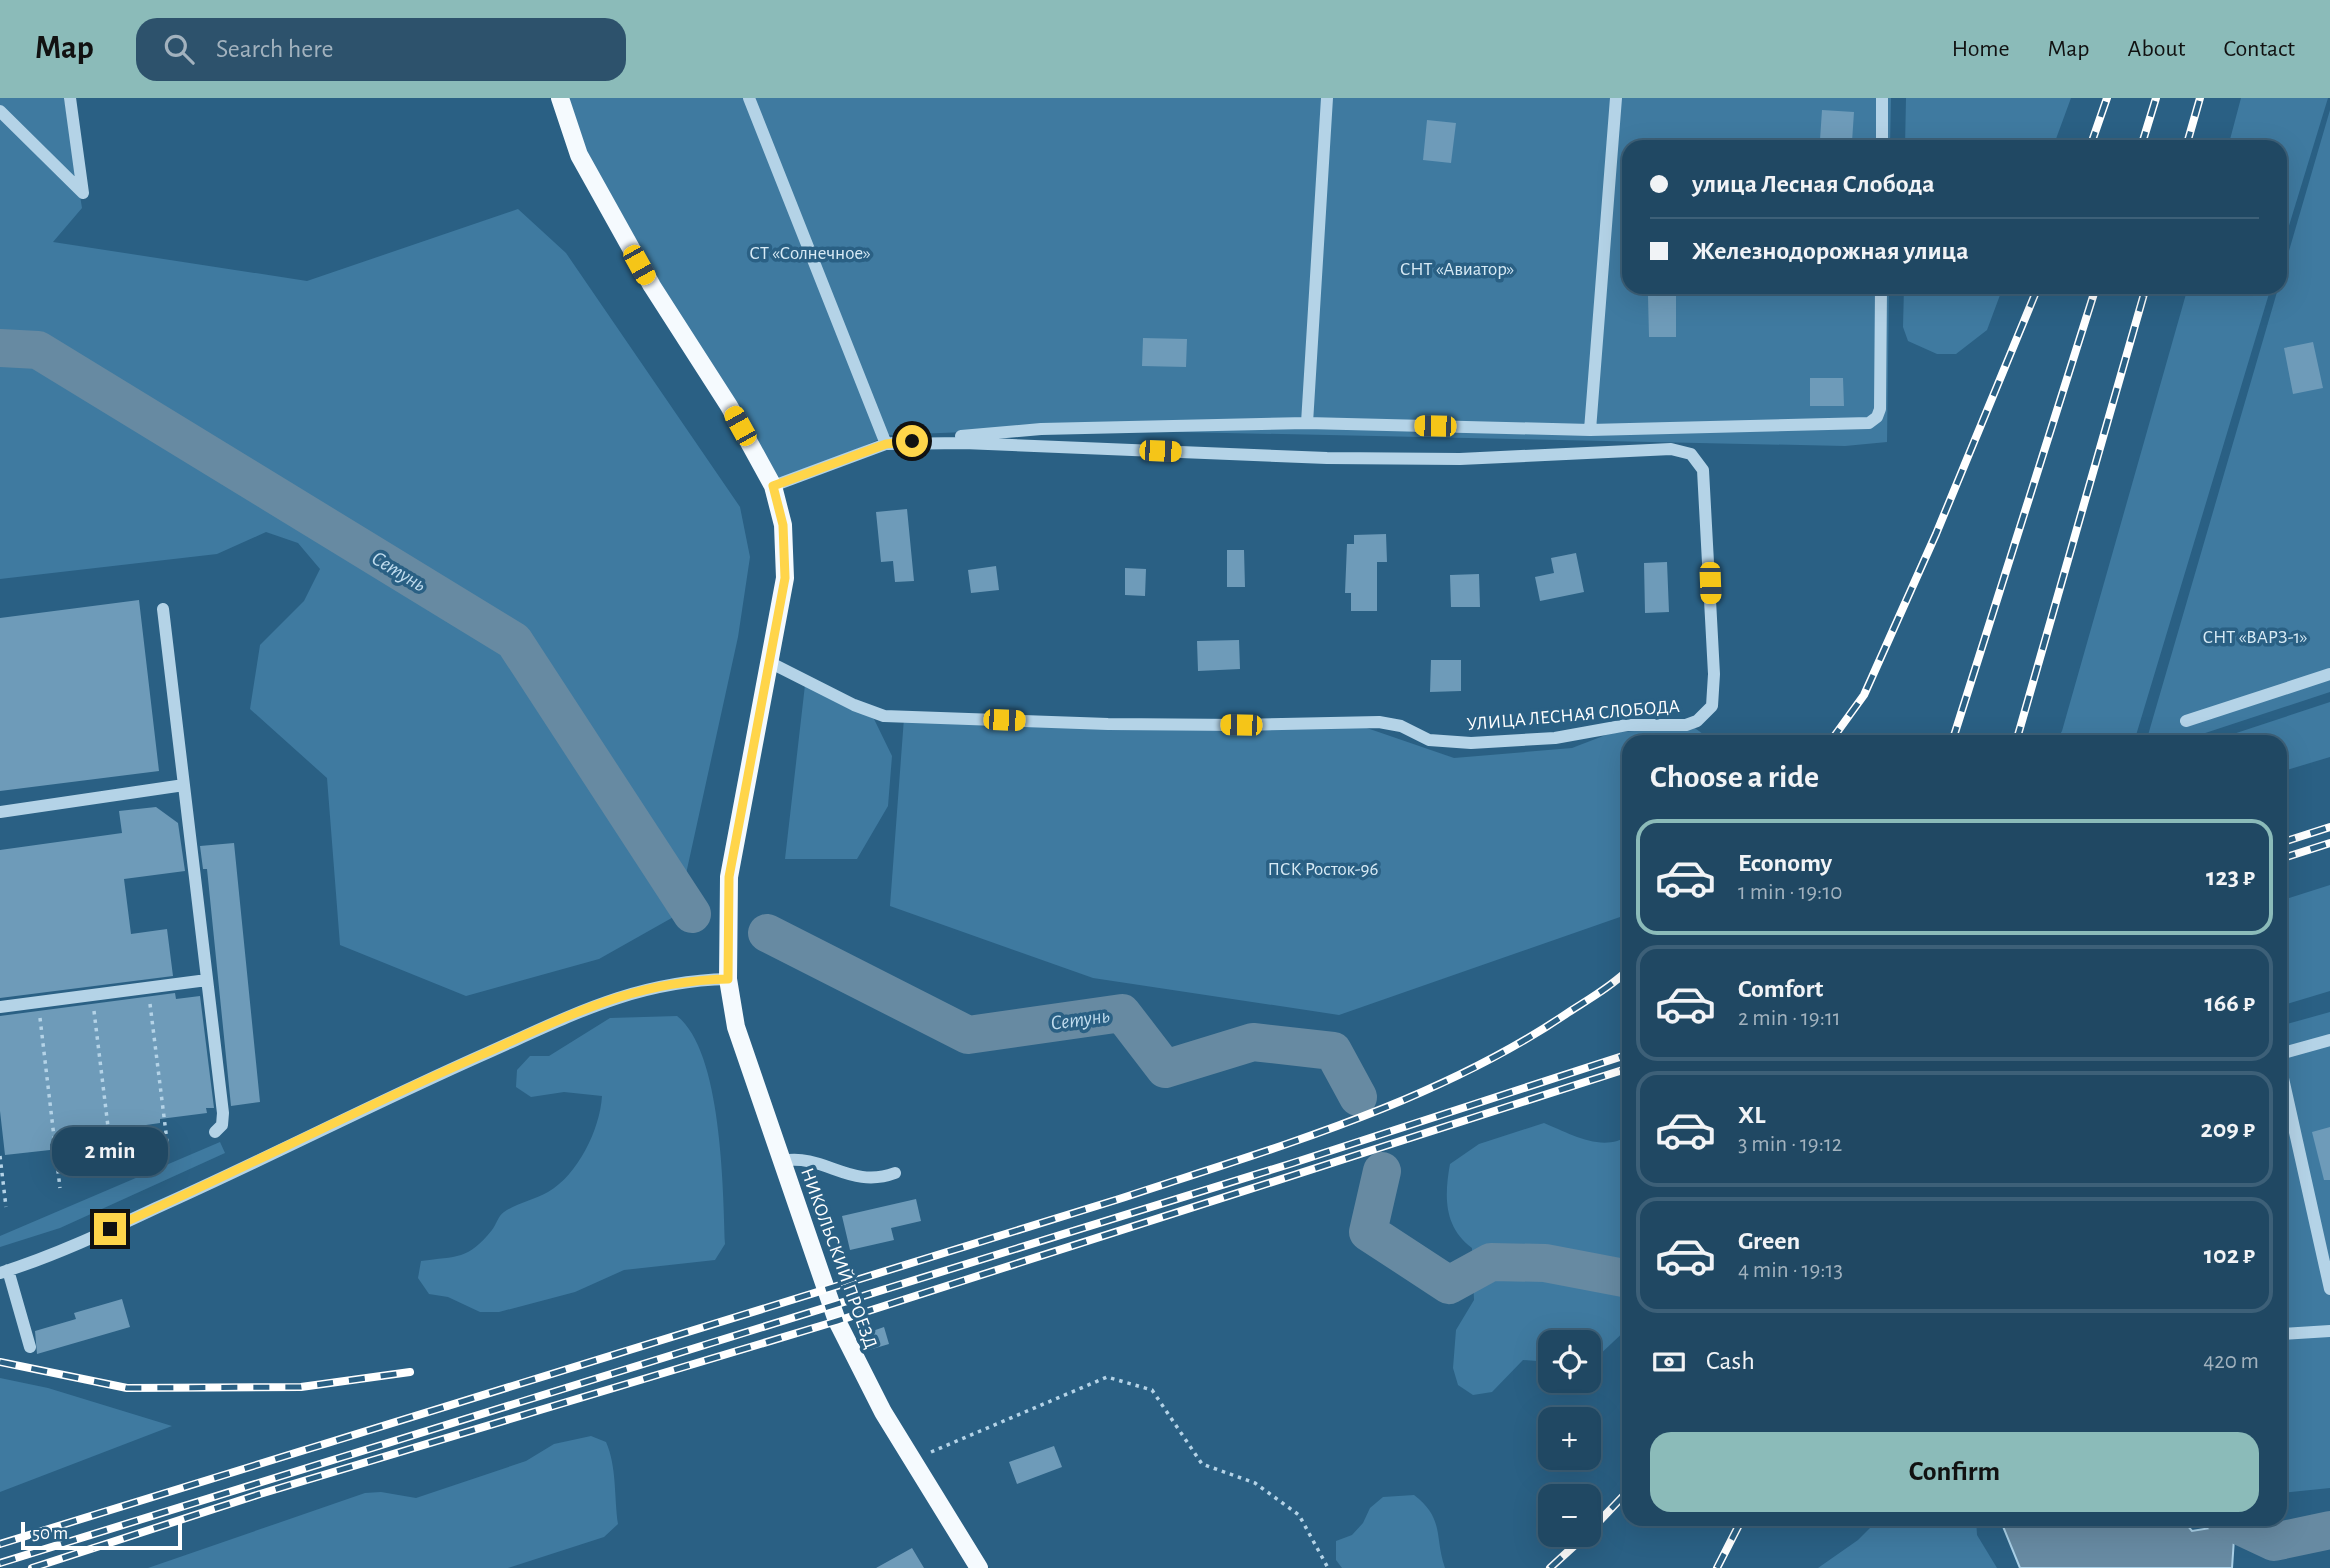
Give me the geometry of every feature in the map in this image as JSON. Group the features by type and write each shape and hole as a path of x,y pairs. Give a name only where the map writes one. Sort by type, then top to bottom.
{"main road":[{"name":"НИКОЛЬСКИЙ ПРОЕЗД","path":"560,98 585,167 652,286 729,406 773,486 783,525 785,578 729,877 728,979 736,1027 837,1321 883,1412 979,1568"}],"street":[{"path":"0,110 83,193 70,98"},
{"path":"749,98 886,444 1041,429 1307,423 1590,430 1869,423 1877,417 1880,409 1881,294"},
{"path":"1307,423 1327,98"},
{"path":"1590,430 1616,98"},
{"path":"1882,98 1882,140"},
{"name":"УЛИЦА ЛЕСНАЯ СЛОБОДА","path":"769,662 854,705 884,716 1241,725 1379,722 1401,726 1429,740 1471,743 1555,738 1627,725 1686,725 1698,721 1712,706 1714,674 1703,470 1691,454 1671,449 1460,460 1327,458 964,443 886,444 773,486"},
{"path":"163,609 223,1113 222,1125 215,1132"},
{"path":"2186,721 2330,674"},
{"path":"0,812 184,785"},
{"path":"30,1347 4,1272 36,1263 210,1184 397,1092 605,1001 659,986 728,979"},
{"path":"0,1007 207,980"},
{"path":"2287,1052 2330,1040"},
{"path":"2287,1096 2330,1289"},
{"path":"782,1161 803,1158 843,1174 873,1179 895,1173"},
{"path":"2287,1334 2330,1331"}],"path":[{"path":"148,988 168,1149"},
{"path":"92,995 113,1168"},
{"path":"38,1002 60,1188"},
{"path":"0,1156 6,1207"},
{"path":"911,1460 1107,1377 1152,1391 1202,1464 1255,1483 1299,1515 1328,1568"}],"green space":[{"path":"0,98 64,98 82,208 53,242 307,281 518,209 566,253 740,507 750,557 738,637 677,915 599,959 466,996 340,945 327,778 250,709 260,645 304,601 320,569 298,543 266,532 217,554 0,579"},
{"name":"СНТ «Авиатор»","path":"560,98 1891,98 1890,140 1622,140 1622,294 1889,294 1887,442 1845,446 1041,429 889,435 773,486 579,155"},
{"path":"1906,98 2071,98 2056,140 1905,140"},
{"path":"2241,98 2328,98 2287,232 2287,140 2230,140"},
{"name":"СНТ «ВАРЗ-1»","path":"2330,110 2330,692 2199,735 2148,735 2276,294 2287,294 2287,258"},
{"path":"1904,294 2000,294 1987,330 1956,354 1937,354 1908,341 1903,327"},
{"path":"2186,294 2269,294 2136,735 2060,735"},
{"path":"805,685 874,719 892,756 888,806 857,859 785,859"},
{"path":"2330,702 2330,757 2287,770 2287,735 2230,735"},
{"name":"ПСК Росток-96","path":"904,718 1361,726 1454,758 1572,748 1611,733 1692,726 1704,735 1622,735 1622,916 1339,1015 1093,978 890,906"},
{"path":"2330,885 2330,991 2287,1004 2287,899"},
{"path":"2330,1012 2330,1488 2287,1492 2287,1024"},
{"path":"677,1016 692,1034 703,1059 717,1122 725,1244 715,1260 624,1270 575,1292 499,1312 480,1312 448,1297 429,1294 418,1278 421,1261 461,1255 476,1247 504,1212 543,1195 559,1184 578,1163 592,1136 602,1096 564,1092 531,1097 516,1087 517,1070 530,1056 549,1056 610,1018"},
{"path":"1544,1123 1586,1140 1608,1143 1622,1138 1622,1334 1601,1353 1601,1330 1538,1330 1538,1361 1523,1360 1492,1392 1473,1395 1458,1385 1453,1368 1456,1330 1474,1300 1472,1248 1456,1231 1448,1210 1450,1164 1479,1144"},
{"path":"220,1142 225,1153 60,1228 0,1247 0,1236"},
{"path":"0,1378 48,1388 172,1426 0,1492"},
{"path":"591,1436 606,1442 610,1452 618,1524 604,1537 508,1568 148,1568 365,1493 381,1492 416,1498 526,1461 554,1444"},
{"path":"1414,1495 1435,1520 1445,1568 1342,1568 1336,1560 1336,1541 1352,1535 1363,1523 1370,1508 1383,1497"},
{"path":"1872,1526 1976,1526 1977,1535 1997,1568 1818,1568 1858,1540"}],"shaded area":[{"path":"2003,1526 2188,1526 2192,1531 2235,1526 2232,1568 2020,1568"}],"building":[{"path":"1822,110 1854,112 1852,140 1820,140"},
{"path":"1427,120 1456,123 1451,163 1423,160"},
{"path":"1676,295 1676,337 1649,337 1648,296"},
{"path":"1143,338 1187,339 1186,367 1142,366"},
{"path":"2313,342 2323,388 2293,394 2284,348"},
{"path":"1810,378 1843,378 1844,406 1810,406"},
{"path":"907,509 914,581 895,582 893,561 881,562 876,512"},
{"path":"1386,534 1387,562 1377,562 1377,611 1351,611 1351,593 1345,593 1347,544 1354,544 1354,535"},
{"path":"1227,550 1244,550 1245,587 1227,587"},
{"path":"1576,553 1584,592 1540,601 1535,577 1554,573 1551,558"},
{"path":"1667,562 1669,612 1645,613 1644,563"},
{"path":"996,566 999,590 971,593 968,570"},
{"path":"1125,568 1146,569 1145,596 1125,595"},
{"path":"1479,574 1480,607 1451,607 1450,575"},
{"path":"139,600 159,771 0,791 0,618"},
{"path":"1239,640 1240,669 1198,671 1197,641"},
{"path":"1431,660 1461,660 1461,691 1430,692"},
{"path":"156,807 178,823 185,871 124,879 131,934 167,929 173,976 0,998 0,850 122,833 119,811"},
{"path":"234,843 260,1102 231,1106 207,869 203,869 200,846"},
{"path":"175,993 176,999 200,996 214,1108 206,1108 207,1113 160,1119 160,1123 104,1131 104,1137 50,1144 50,1150 5,1155 0,1111 0,1016"},
{"path":"2330,1127 2330,1180 2324,1180 2312,1132"},
{"path":"916,1199 921,1221 891,1228 894,1240 850,1250 842,1216"},
{"path":"122,1299 130,1327 37,1354 35,1331 76,1319 74,1313"},
{"path":"884,1327 889,1344 869,1350 864,1334"},
{"path":"1054,1446 1062,1467 1017,1484 1009,1462"},
{"path":"912,1548 924,1568 876,1568"}],"waterway":[{"name":"Сетунь","path":"0,348 38,350 514,641 692,914"},
{"name":"Сетунь","path":"767,933 968,1035 1122,1013 1165,1069 1253,1042 1333,1051 1358,1097"},
{"name":"Сетунь","path":"1382,1171 1368,1232 1449,1285 1491,1262 1545,1263 1622,1278"},
{"name":"Сетунь","path":"2240,1526 2274,1542 2330,1530"}],"railway":[{"path":"2092,140 2107,98"},
{"path":"2143,140 2156,98"},
{"path":"2188,140 2200,98"},
{"path":"1835,735 1864,695 1936,534 2035,294"},
{"path":"1954,735 2094,294"},
{"path":"2018,735 2144,294"},
{"path":"2287,841 2330,827"},
{"path":"2287,857 2330,843"},
{"path":"0,1544 1119,1199 1293,1142 1408,1098 1463,1073 1569,1012 1622,975"},
{"path":"0,1563 1293,1163 1622,1056"},
{"path":"32,1568 260,1494 837,1321 1622,1070"},
{"path":"0,1362 127,1388 301,1387 410,1372"},
{"path":"1601,1519 1622,1497"},
{"path":"1717,1568 1738,1526"},
{"path":"1550,1568 1573,1547"}],"route":[{"path":"110,1229 210,1184 397,1092 605,1001 633,991 659,986 728,979 729,877 785,578 783,525 773,486 886,444 912,441"}],"park label":[{"name":"СТ «Солнечное»","path":"810,252"}]}
